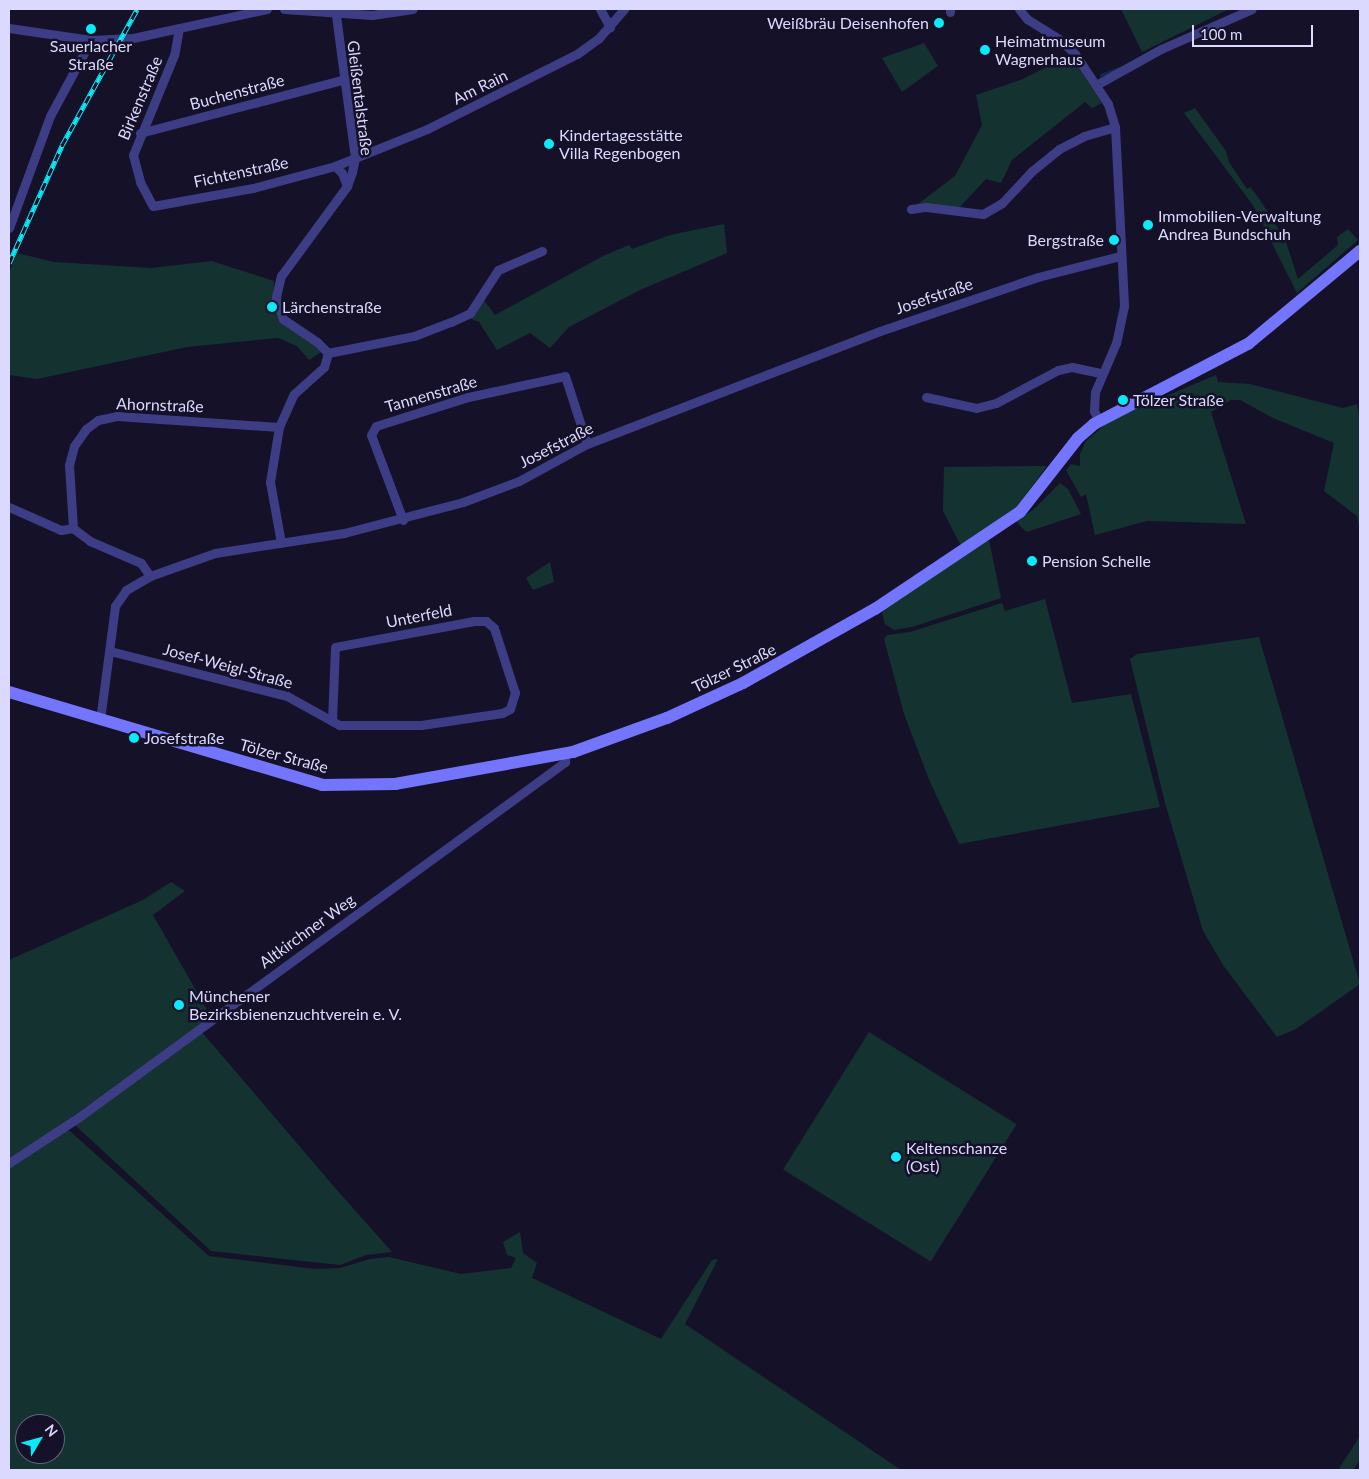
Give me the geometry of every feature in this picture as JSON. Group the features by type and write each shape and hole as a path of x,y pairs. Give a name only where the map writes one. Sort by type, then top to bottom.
{"main road":[{"name":"Tölzer Straße","path":"9,692 302,781 343,787 395,784 565,754 620,736 706,700 806,650 875,609 1020,512 1078,438 1099,421 1230,356 1272,327 1360,251"}],"street":[{"path":"9,28 91,40 133,38 178,28 224,13 267,9"},
{"path":"284,9 389,14 413,9"},
{"path":"600,9 610,27"},
{"name":"Am Rain","path":"355,158 428,129 578,54 610,27 624,9"},
{"path":"1019,9 1027,19 1067,45 1108,104 1115,127 1124,306 1116,343 1101,373 1093,402 1099,421"},
{"path":"1096,85 1162,49 1252,9"},
{"name":"Gleißentalstraße","path":"328,353 318,342 283,319 278,308 277,287 281,276 347,186 355,158 342,80 335,11"},
{"name":"Birkenstraße","path":"153,206 140,182 133,155 140,133 174,55 178,28"},
{"path":"9,228 50,116 91,40"},
{"name":"Buchenstraße","path":"140,133 342,80"},
{"path":"911,209 926,207 983,214 1002,203 1032,171 1059,149 1084,136 1115,127"},
{"name":"Fichtenstraße","path":"153,206 253,188 335,166 355,158"},
{"path":"335,166 342,173 347,186"},
{"path":"281,543 270,482 279,427 294,394 324,367 328,353 414,336 470,313 498,270 542,251"},
{"name":"Josefstraße","path":"100,720 119,597 150,576 215,553 281,543 403,520 519,481 587,444 952,305 1038,277 1120,256"},
{"path":"926,398 976,408 996,403 1058,370 1072,367 1101,373"},
{"name":"Tannenstraße","path":"403,520 372,435 376,426 468,397 565,376 587,444"},
{"name":"Ahornstraße","path":"73,528 71,456 80,436 98,420 117,416 279,427"},
{"path":"9,507 61,530 73,528 90,541 141,563 150,576"},
{"name":"Unterfeld","path":"332,721 335,647 474,621 491,623 502,649 515,693 510,709"},
{"name":"Josef-Weigl-Straße","path":"110,651 287,696 332,721 349,728 422,725 502,713 510,709"},
{"name":"Altkirchner Weg","path":"9,1163 86,1111 565,762 565,754"}],"green space":[{"path":"1121,9 1229,9 1142,52"},
{"path":"924,43 938,66 902,92 882,58"},
{"path":"1070,55 1102,103 1092,108 1085,102 1012,160 1001,183 986,179 959,208 918,204 955,176 982,125 976,95 1023,79"},
{"path":"1195,108 1226,151 1229,162 1247,189 1250,187 1258,197 1285,239 1298,279 1338,245 1337,237 1348,229 1358,240 1297,293 1252,204 1184,113"},
{"path":"724,224 727,253 640,290 569,327 550,348 530,333 497,350 479,322 471,319 483,299 495,315 603,256 629,245 632,249 670,235"},
{"path":"17,253 54,262 151,268 212,261 274,281 273,298 281,322 324,350 309,360 297,346 278,338 187,347 37,379 9,375 9,273"},
{"path":"1216,375 1218,382 1250,384 1343,408 1357,404 1360,424 1360,531 1357,516 1324,491 1334,443 1273,418 1240,400 1231,400 1211,412 1246,524 1147,521 1095,535 1086,494 1081,497 1066,470 1071,464 1080,466 1080,454 1086,441 1112,419"},
{"path":"1047,466 1012,513 962,548 943,511 944,467"},
{"path":"1060,483 1068,489 1081,514 1027,532 1016,521 1033,510"},
{"path":"989,540 1001,598 912,627 894,630 885,624 882,614 884,607"},
{"path":"550,562 554,582 533,590 526,578"},
{"path":"1045,599 1072,703 1131,694 1160,807 959,844 930,782 904,714 884,639 887,635 910,632 1002,603 1005,611"},
{"path":"1259,637 1360,984 1296,1029 1277,1037 1223,965 1203,931 1165,803 1130,659 1137,654"},
{"path":"171,882 185,891 153,915 211,1017 62,1124 209,1256 315,1269 340,1268 370,1259 389,1257 461,1274 511,1268 516,1258 507,1255 503,1242 520,1232 523,1253 537,1263 532,1278 661,1339 712,1260 718,1259 685,1324 901,1470 9,1470 9,960 143,900"},
{"path":"201,1031 392,1252 366,1255 340,1265 211,1251 75,1125"},
{"path":"869,1032 1017,1124 931,1262 783,1169"},
{"path":"1360,1436 1360,1460 1353,1470 1338,1470"}],"waterway":[{"path":"1101,75 1118,68"}],"railway":[{"path":"9,263 62,145 137,9"}],"place":[{"name":"Weißbräu Deisenhofen","path":"939,23"},
{"name":"Sauerlacher Straße","path":"91,29"},
{"name":"Heimatmuseum Wagnerhaus","path":"985,50"},
{"name":"Kindertagesstätte Villa Regenbogen","path":"549,144"},
{"name":"Immobilien-Verwaltung Andrea Bundschuh","path":"1148,225"},
{"name":"Bergstraße","path":"1114,240"},
{"name":"Lärchenstraße","path":"272,307"},
{"name":"Tölzer Straße","path":"1123,400"},
{"name":"Pension Schelle","path":"1032,561"},
{"name":"Josefstraße","path":"134,738"},
{"name":"Münchener Bezirksbienenzuchtverein e. V.","path":"179,1005"},
{"name":"Keltenschanze (Ost)","path":"896,1157"}]}
